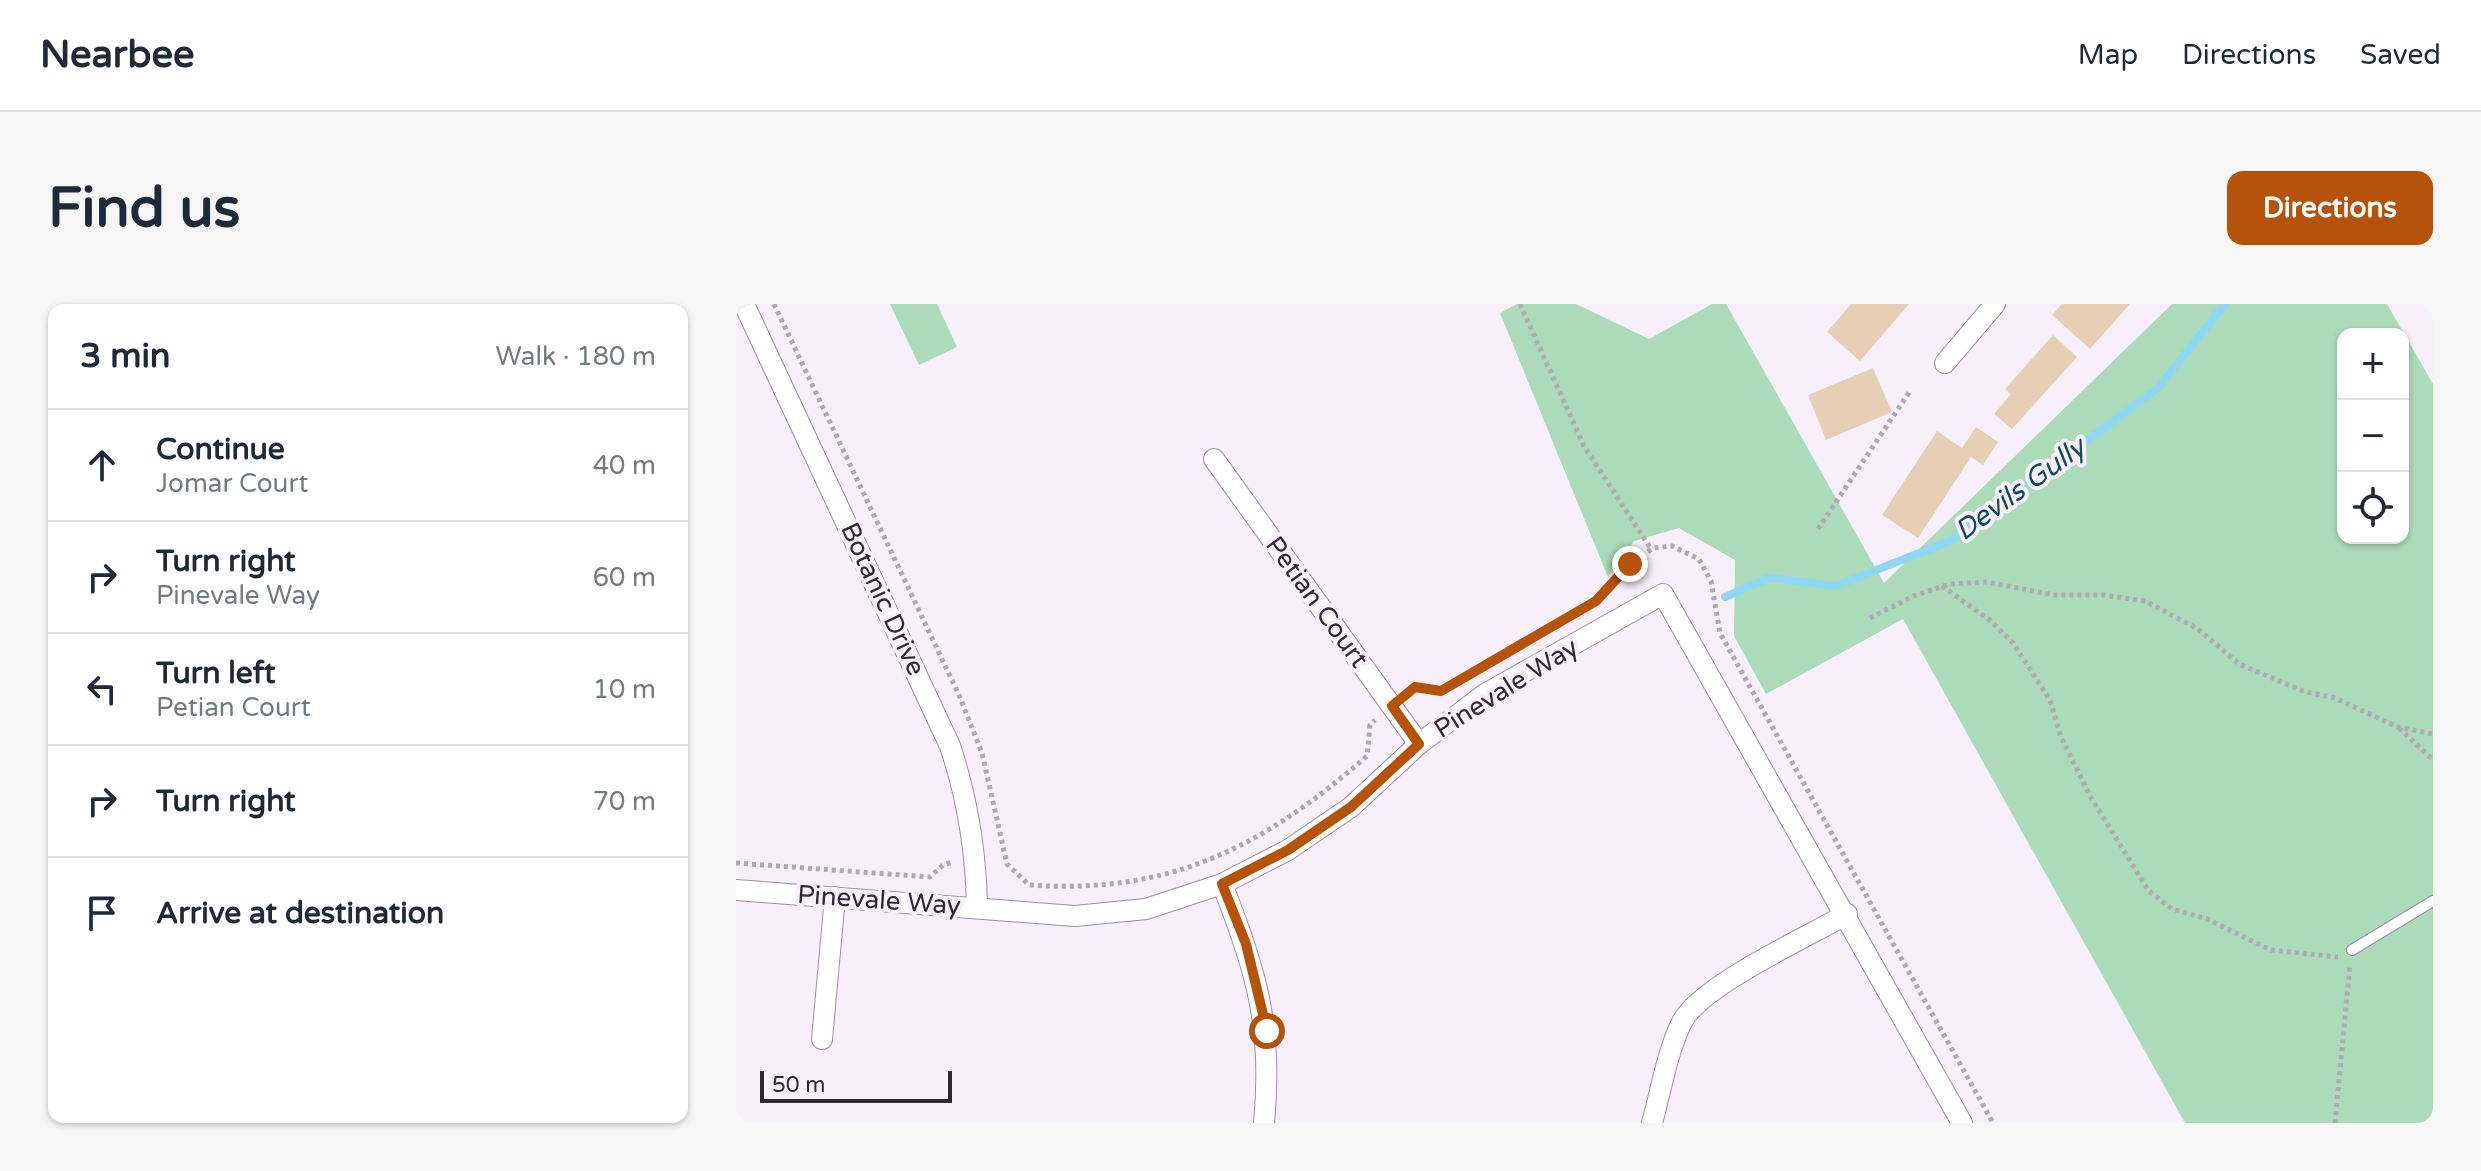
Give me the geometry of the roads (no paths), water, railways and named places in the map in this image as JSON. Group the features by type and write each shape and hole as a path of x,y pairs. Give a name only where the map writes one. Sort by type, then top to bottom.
{"street":[{"name":"Botanic Drive","path":"744,304 941,725 966,799 977,857 977,907"},
{"path":"1945,363 1995,304"},
{"name":"Petian Court","path":"1214,459 1419,744"},
{"name":"Pinevale Way","path":"736,890 1075,916 1120,914 1222,884 1288,850 1351,807 1419,744 1485,694 1663,594 1847,914 1962,1123"},
{"path":"1222,884 1246,944 1267,1031 1269,1070 1264,1123"},
{"path":"822,1039 835,897"},
{"path":"1652,1123 1677,1037 1691,1008 1724,984 1847,914"}],"lane":[{"path":"2351,954 2433,901"}],"waterway":[{"name":"Devils Gully","path":"1725,597 1769,578 1836,586 1952,540 2158,388 2225,304"}]}
